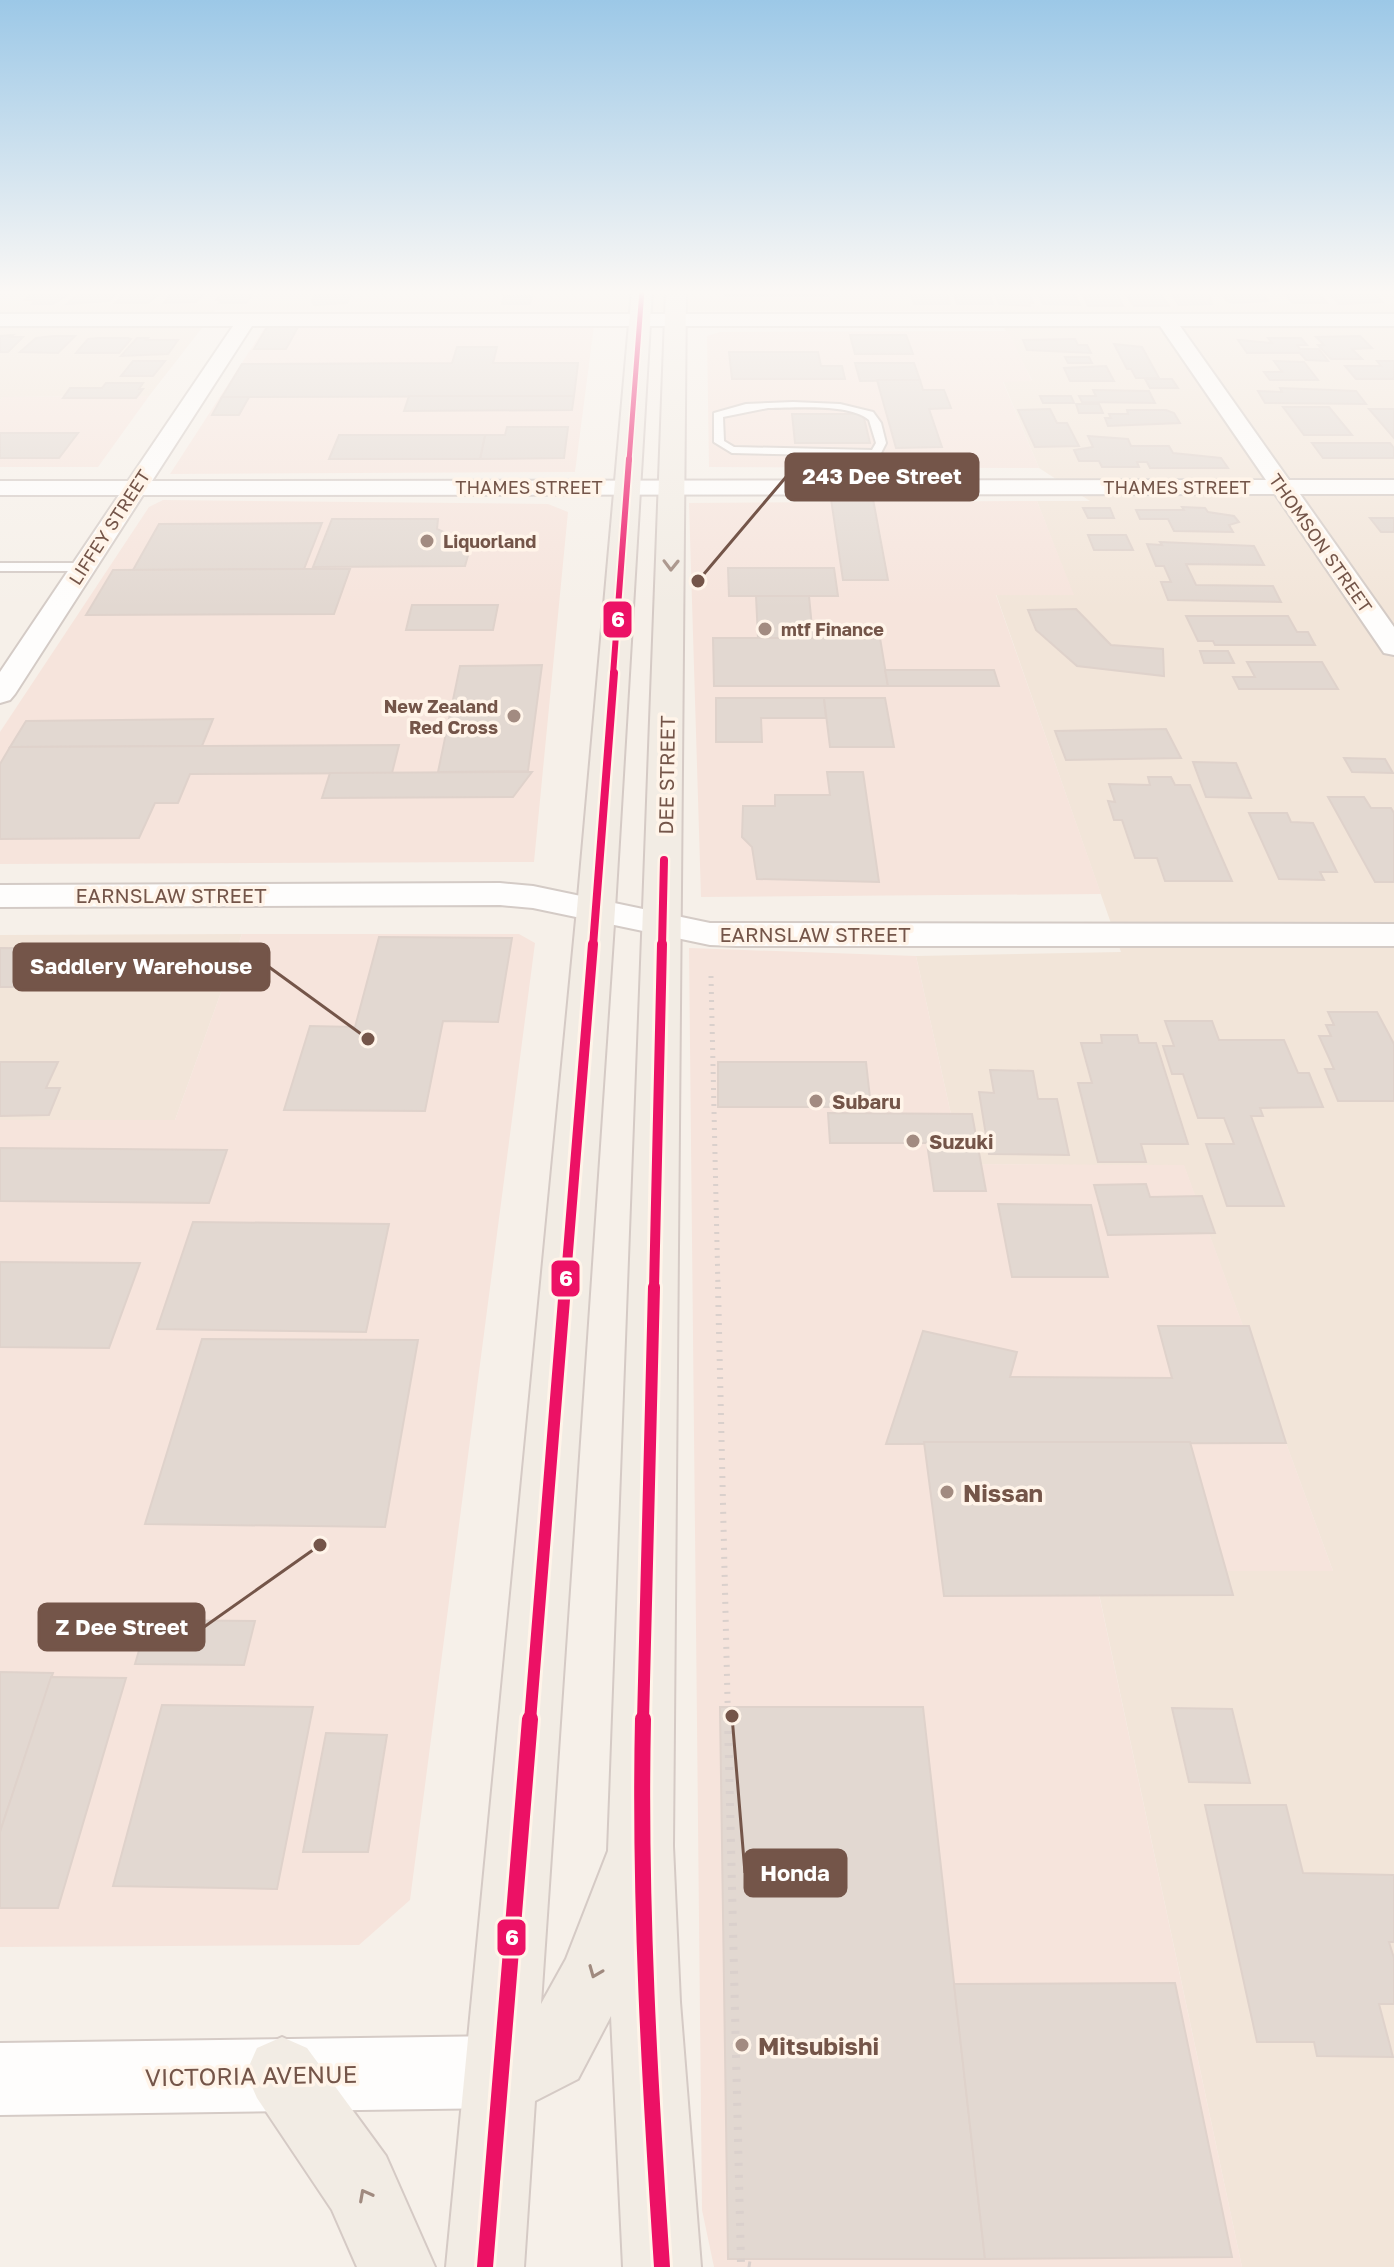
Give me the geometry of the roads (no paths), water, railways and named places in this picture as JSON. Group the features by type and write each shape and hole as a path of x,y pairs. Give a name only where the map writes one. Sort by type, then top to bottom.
{"main road":[{"path":"485,2267 596,909 633,396"},
{"name":"DEE STREET","path":"662,2267 645,2002 640,1846 675,396"},
{"path":"502,2072 529,2068 553,2054 594,1977 640,1846"},
{"name":"VICTORIA AVENUE","path":"0,2079 502,2072"},
{"path":"282,2073 359,2183 396,2267"}],"street":[{"name":"LIFFEY STREET","path":"0,694 195,396"},
{"name":"THOMSON STREET","path":"1219,396 1394,647"},
{"name":"THAMES STREET","path":"0,488 1394,487"},
{"name":"EARNSLAW STREET","path":"0,896 500,894 596,909 710,934 736,935 1394,935"}],"lane":[{"path":"876,453 747,453 726,448 719,442 718,415 726,409 842,406 864,412 875,420 881,443 876,453 885,487"},
{"path":"0,567 83,567"}],"place":[{"name":"Liquorland","path":"427,541"},
{"name":"243 Dee Street","path":"698,581"},
{"name":"mtf Finance","path":"765,629"},
{"name":"New Zealand Red Cross","path":"514,716"},
{"name":"Saddlery Warehouse","path":"368,1039"},
{"name":"Subaru","path":"816,1101"},
{"name":"Suzuki","path":"913,1141"},
{"name":"Nissan","path":"947,1492"},
{"name":"Z Dee Street","path":"320,1545"},
{"name":"Honda","path":"732,1716"},
{"name":"Mitsubishi","path":"742,2045"}]}
